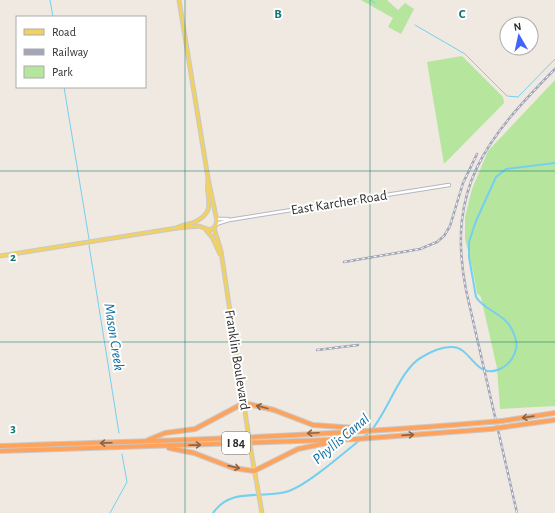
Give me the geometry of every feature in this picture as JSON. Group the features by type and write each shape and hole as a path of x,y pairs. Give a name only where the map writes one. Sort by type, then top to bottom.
{"highway":[{"path":"145,442 165,434 195,429 244,403 274,410 314,425 367,429 412,428 490,422 555,414"},
{"name":"I 84","path":"0,451 357,439 491,429 555,420"},
{"name":"I 84","path":"0,446 145,442 367,429"},
{"path":"114,448 176,449 206,457 233,468 254,471 298,450 357,439"}],"main road":[{"path":"176,228 201,227 206,230 215,226 179,0"},
{"path":"201,227 200,224 209,206 208,178"},
{"path":"0,256 176,228 192,224 203,217 213,217"},
{"name":"Franklin Boulevard","path":"215,226 214,232 221,251 220,254 262,513"},
{"name":"Franklin Boulevard","path":"206,230 212,237 220,254"}],"street":[{"name":"East Karcher Road","path":"229,220 449,185"},
{"path":"213,217 229,220"},
{"path":"215,226 229,220"}],"green space":[{"path":"361,0 387,0 398,10 405,3 414,9 401,34 388,27 393,18"},
{"path":"462,56 503,97 504,103 444,164 427,62"},
{"path":"555,80 555,406 500,409 497,368 481,297 477,293 465,239 465,217 472,189 488,151"}],"waterway":[{"name":"Mason Creek","path":"50,0 53,16"},
{"path":"370,0 375,3"},
{"path":"415,25 465,54 507,96 518,97 555,59"},
{"name":"Mason Creek","path":"64,88 89,239"},
{"name":"Phyllis Canal","path":"213,513 229,499 248,495 289,491 298,487 319,473 370,432 383,414 407,371 414,363 429,353 445,347 453,347 465,353 480,368 486,371 493,371 502,368 509,362 516,349 515,338 507,322 479,301 476,297 469,257 469,242 476,221 496,177 506,169 555,163"},
{"name":"Mason Creek","path":"89,245 119,433"},
{"name":"Mason Creek","path":"110,513 127,482 122,454"}],"railway":[{"path":"517,513 466,290 461,254 462,222 467,193 477,167 491,143 509,119 555,69"},
{"path":"344,262 420,249 437,242 444,236 450,226 463,183 477,154"},
{"path":"317,350 358,345"}]}
